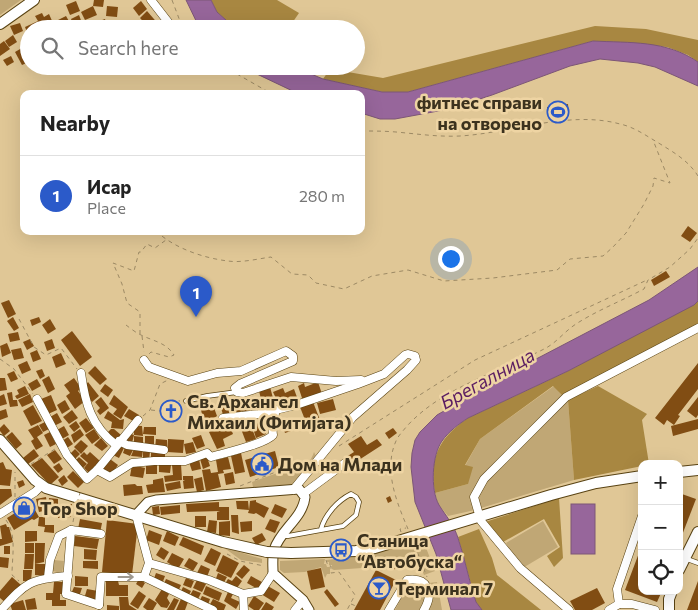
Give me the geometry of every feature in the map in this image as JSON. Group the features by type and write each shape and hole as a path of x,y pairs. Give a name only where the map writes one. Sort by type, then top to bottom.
{"main road":[{"path":"0,24 34,0"},
{"path":"0,440 39,485 224,542 266,552 291,554 356,551 375,548 596,482 638,477"},
{"path":"683,472 696,470"},
{"path":"683,562 698,532"},
{"path":"669,610 670,595"}],"street":[{"path":"150,0 166,20"},
{"path":"478,511 474,497 484,479 566,397 698,328"},
{"path":"144,360 150,366 188,381 217,373 241,370 286,351 293,356 294,361 240,384 235,388 237,392 243,393 292,377 336,381 368,380"},
{"path":"223,418 259,414 296,405 384,374 405,355 415,356 416,360 407,370 353,417 293,490"},
{"path":"81,373 87,406 93,420 104,436 118,443 164,450"},
{"path":"37,399 59,445 87,479 97,470 138,420"},
{"path":"97,470 110,477 132,463 154,460 185,461 207,454 211,457 270,439 274,435 272,423 276,414 275,410"},
{"path":"303,494 345,463"},
{"path":"2,516 39,485"},
{"path":"144,577 148,563 136,515 148,502 293,490 299,490 305,496 304,506 280,538 261,591 243,594 209,580 148,563"},
{"path":"481,521 520,568 569,610"},
{"path":"619,604 617,589 638,528"},
{"path":"71,530 66,594 100,608 101,577 144,577 197,607 213,610"},
{"path":"48,578 50,560 59,536 71,530 101,534"},
{"path":"270,570 303,600 309,610"},
{"path":"1,610 24,585 48,578 68,576"},
{"path":"389,610 407,580 416,579 423,582 428,588 429,597 424,610"},
{"path":"243,594 244,610"},
{"path":"295,610 303,600"},
{"path":"609,610 619,604 632,604 655,610"}],"lane":[{"path":"186,401 237,392"},
{"path":"280,538 343,526 356,515 359,502 356,497 351,494 344,498 323,520 320,529"},
{"path":"685,558 698,563"}],"path":[{"path":"172,0 180,20"},
{"path":"239,75 265,90"},
{"path":"566,117 567,121"},
{"path":"365,131 453,136 567,121 597,120 636,129 688,162 698,176"},
{"path":"161,235 179,247 229,261 271,257 292,274 308,275 316,284 344,289 372,276 408,270 444,281 493,278 557,270 570,259 603,256 626,233 647,198 653,186 654,178 670,183 653,140"},
{"path":"335,449 475,360 648,280 670,267 690,249 698,238"},
{"path":"140,334 140,312 127,303 122,284 113,263 134,271 139,252 147,244 155,248 166,239"},
{"path":"408,530 394,488 391,464 396,440 411,422 456,390 548,347 581,321 640,291 648,280"},
{"path":"19,319 34,347 46,355 61,348 81,373"},
{"path":"126,325 140,334 164,344 174,355 169,357 151,352"},
{"path":"142,335 144,360"},
{"path":"0,359 14,369 37,399"},
{"path":"138,420 150,410 160,384 173,376"},
{"path":"150,410 160,411 172,400 186,401"},
{"path":"28,466 59,445"},
{"path":"233,488 281,470 279,462"},
{"path":"15,469 15,498"},
{"path":"71,530 76,503 80,493"},
{"path":"2,516 11,527 13,534 12,574 24,585"},
{"path":"402,535 400,529 407,527"},
{"path":"227,554 240,561 270,570"},
{"path":"326,557 325,563 331,566 332,572 339,572 355,594 347,610"},
{"path":"350,603 356,606"}],"shaded area":[{"path":"0,0 21,0 0,15"},
{"path":"186,0 211,0 217,12 226,20 196,20"},
{"path":"211,0 277,0 299,13 294,20 226,20 217,12"},
{"path":"595,26 646,29 698,40 698,62 688,55 667,47 593,41 408,92 382,92 323,79 326,75 365,75 383,78"},
{"path":"593,41 660,46 686,55 698,62 698,86 655,67 638,63 600,59 570,66 449,109 395,119 380,119 365,114 365,90 291,90 259,75 313,75 323,79 382,92 408,92"},
{"path":"698,267 698,301 694,305 568,371 468,418 451,431 442,441 434,463 434,490 439,505 456,533 476,602 482,610 451,610 436,554 415,502 411,467 412,453 415,440 420,432 437,415 517,369 649,300"},
{"path":"698,301 698,325 563,396 553,386 480,439 465,465 473,467 468,484 435,493 434,469 438,450 443,441 458,425 468,418 568,371"},
{"path":"554,386 563,396 482,477 475,510 448,516 438,504 435,493 468,484 465,466 480,439"},
{"path":"598,386 647,414 642,420 648,460 638,460 638,467 574,480 568,400"},
{"path":"568,400 574,480 481,508 478,497 488,480"},
{"path":"314,452 317,458 295,484 253,487 252,482 283,471 281,465 293,470 304,468"},
{"path":"559,498 563,558 554,567 547,556 560,547 544,519 503,542 485,522"},
{"path":"571,504 595,504 595,554 571,554"},
{"path":"543,521 558,547 521,569 506,543"},
{"path":"479,529 492,558 497,575 541,610 482,610 476,602 458,537"},
{"path":"423,540 435,571 424,575 417,557 406,559 405,557 389,562 390,567 381,571 376,567 334,570 332,565 329,565 329,562 327,562 327,560 371,554"},
{"path":"223,547 262,559 262,563 241,560"},
{"path":"325,559 324,564 330,567 330,574 327,574 325,578 321,567 305,572 284,573 280,570 280,561"},
{"path":"54,560 64,561 62,573 52,571"},
{"path":"437,582 442,610 427,610 431,598 429,583"},
{"path":"413,584 424,588 425,597 421,610 395,610 406,589"}],"building":[{"path":"94,0 104,0 103,7 93,6"},
{"path":"76,1 80,11 70,15 66,5"},
{"path":"141,1 147,9 139,16 133,8"},
{"path":"93,6 97,15 85,20 81,12"},
{"path":"107,6 118,7 117,17 106,16"},
{"path":"147,11 155,20 142,20 140,18"},
{"path":"42,13 44,17 49,14 52,20 37,20 35,16"},
{"path":"79,15 81,20 71,20"},
{"path":"66,16 68,20 58,20"},
{"path":"20,23 20,32 14,35 10,26"},
{"path":"13,35 17,42 9,47 5,41"},
{"path":"4,41 10,49 0,56 0,44"},
{"path":"20,49 20,61 15,52"},
{"path":"11,56 14,62 7,66 3,60"},
{"name":"фитнес справи на отворено","path":"568,104 569,116 549,119 547,107"},
{"path":"688,226 697,233 690,242 681,236"},
{"path":"666,271 670,277 654,286 651,280"},
{"path":"9,300 16,314 8,318 1,303"},
{"path":"13,317 19,328 14,331 7,321"},
{"path":"39,317 41,322 32,326 30,320"},
{"path":"50,319 56,329 48,334 42,325"},
{"path":"72,331 92,357 80,366 61,340"},
{"path":"18,332 20,340 10,342 8,334"},
{"path":"30,339 34,346 27,350 23,342"},
{"path":"52,339 55,348 47,351 44,342"},
{"path":"7,343 11,353 2,357 0,346"},
{"path":"21,348 24,358 14,360 11,350"},
{"path":"37,350 41,359 33,362 30,353"},
{"path":"61,353 66,364 56,368 52,357"},
{"path":"27,361 31,370 22,374 18,365"},
{"path":"698,363 698,389 678,415 680,416 674,425 667,420 664,425 655,418"},
{"path":"95,366 107,379 100,385 88,373"},
{"path":"42,369 45,376 40,379 36,371"},
{"path":"14,371 18,379 11,382 7,374"},
{"path":"49,376 55,389 48,393 42,380"},
{"path":"0,378 5,378 7,390 0,391"},
{"path":"74,378 81,388 78,391 85,401 75,409 66,396 70,393 64,385"},
{"path":"37,379 41,386 32,391 28,384"},
{"path":"88,382 99,396 92,402 84,387"},
{"path":"318,382 322,394 303,401 298,386 304,383 305,387"},
{"path":"105,384 113,390 108,397 100,391"},
{"path":"25,386 29,394 17,399 15,396 19,394 17,390"},
{"path":"270,387 273,398 262,402 265,410 255,414 251,402 261,399 259,391"},
{"path":"283,388 285,393 294,389 298,400 280,407 273,392"},
{"path":"12,392 13,400 17,400 18,406 10,407 7,393"},
{"path":"4,394 7,404 0,406 0,396"},
{"path":"30,394 33,402 22,407 18,400"},
{"path":"51,395 57,410 48,414 41,399"},
{"path":"114,395 128,407 121,419 113,414 117,409 109,404"},
{"path":"101,397 109,408 100,415 97,411 100,408 95,402"},
{"path":"698,397 698,415 696,418 687,411"},
{"path":"333,399 336,410 320,414 317,403"},
{"path":"65,400 70,409 62,414 57,405"},
{"path":"237,401 239,406 247,403 251,412 243,415 242,411 224,418 221,408"},
{"name":"Св. Архангел Михаил (Фитијата)","path":"172,402 180,409 171,420 163,413"},
{"path":"313,402 320,420 307,425 300,407"},
{"path":"33,405 42,421 31,426 23,411"},
{"path":"213,405 217,416 214,418 216,423 197,431 193,424 202,420 199,415 202,414 201,410"},
{"path":"6,409 8,417 0,420 0,411"},
{"path":"129,409 139,415 135,422 124,416"},
{"path":"72,410 78,418 69,424 63,417"},
{"path":"108,411 120,420 124,419 123,429 111,428 112,422 104,418"},
{"path":"57,413 62,422 54,426 50,417"},
{"path":"86,418 94,428 86,433 79,423"},
{"path":"304,419 306,426 285,433 283,426"},
{"path":"698,419 698,429 673,436 671,426"},
{"path":"76,421 80,427 74,432 69,426"},
{"path":"45,422 49,429 43,432 39,425"},
{"path":"262,422 266,434 256,438 252,425"},
{"path":"4,424 10,431 4,436 0,428"},
{"path":"229,424 233,434 223,439 225,446 217,449 209,432"},
{"path":"38,425 43,433 37,437 43,446 36,450 31,441 34,439 28,430"},
{"path":"64,426 69,435 62,439 57,430"},
{"path":"137,426 142,426 143,436 134,435 134,429"},
{"path":"251,426 256,439 246,442 241,429"},
{"path":"144,427 156,427 156,435 143,434"},
{"path":"393,428 397,433 389,439 385,433"},
{"path":"80,429 84,435 74,443 71,435"},
{"path":"94,429 100,438 92,444 85,435"},
{"path":"111,429 114,429 121,435 114,442 106,434"},
{"path":"12,432 22,444 16,449 6,437"},
{"path":"50,432 56,444 50,447 44,435"},
{"path":"129,433 134,435 132,443 126,441"},
{"path":"201,435 205,446 197,449 192,438"},
{"path":"134,436 143,437 143,446 134,445"},
{"path":"145,436 154,436 154,447 145,446"},
{"path":"361,436 367,445 377,439 382,445 348,467 343,459 354,452 348,444"},
{"path":"68,437 73,444 67,448 62,441"},
{"path":"101,438 108,446 102,451 94,445"},
{"path":"156,439 167,440 167,449 155,448"},
{"path":"168,439 184,440 183,453 167,452"},
{"path":"81,440 88,446 81,454 74,447"},
{"path":"193,442 196,452 186,454 184,444"},
{"path":"118,445 124,448 119,458 113,455"},
{"path":"125,447 133,450 130,456 123,453"},
{"path":"34,449 39,456 28,464 23,458"},
{"path":"75,449 80,454 74,460 69,455"},
{"path":"134,449 143,450 142,457 131,456"},
{"path":"55,450 62,459 54,464 47,455"},
{"name":"Дом на Млади","path":"275,451 279,467 250,477 245,460"},
{"path":"84,452 87,455 90,452 100,461 89,473 84,468 88,463 80,456"},
{"path":"143,452 150,452 149,460 143,460"},
{"path":"151,452 165,453 165,460 151,459"},
{"path":"241,453 245,472 235,474 231,456"},
{"path":"79,457 87,464 82,469 74,462"},
{"path":"207,457 210,466 203,469 200,459"},
{"path":"228,457 231,469 223,470 224,473 218,474 221,487 206,491 202,470 210,469 211,473 218,472 216,460"},
{"path":"42,458 59,477 50,485 31,465"},
{"path":"110,459 118,465 111,475 102,470"},
{"path":"199,459 201,469 192,471 189,462"},
{"path":"3,462 6,469 12,470 10,486 0,485 0,463"},
{"path":"59,463 63,469 58,473 53,467"},
{"path":"146,464 157,464 157,474 146,474"},
{"path":"159,464 171,465 170,473 159,472"},
{"path":"181,464 182,480 165,482 164,476 173,475 172,465"},
{"path":"132,465 145,468 143,478 130,476"},
{"path":"73,471 84,482 78,488 67,477"},
{"path":"233,472 235,483 226,485 224,474"},
{"path":"64,475 68,481 62,486 58,480"},
{"path":"183,476 193,476 194,488 184,489 183,481 185,480 183,480"},
{"path":"202,477 204,490 197,492 194,479"},
{"path":"163,478 165,492 148,493 146,485 153,484 153,480"},
{"path":"23,480 25,485 19,488 17,482"},
{"path":"180,481 181,488 167,491 165,484"},
{"path":"135,484 142,486 143,494 124,496 123,485"},
{"path":"0,489 11,489 12,496 0,505"},
{"path":"683,494 696,499 683,533"},
{"path":"390,496 392,501 388,503 386,498"},
{"path":"46,497 48,510 39,512 36,499"},
{"path":"49,498 58,499 58,509 48,508"},
{"path":"256,500 256,502 269,508 264,518 256,513 248,513 250,501"},
{"path":"236,501 248,501 249,510 237,509"},
{"path":"219,502 219,507 229,507 229,520 217,520 217,512 220,511 187,512 186,504"},
{"path":"31,503 39,517 14,530 7,518"},
{"path":"65,504 72,504 71,517 58,518 58,509 64,509"},
{"path":"275,504 287,509 282,518 271,513"},
{"path":"180,505 180,513 161,515 160,507"},
{"path":"159,506 160,514 153,515 152,507"},
{"path":"231,515 238,515 239,534 232,532"},
{"path":"195,516 206,516 206,527 195,527"},
{"path":"39,517 45,517 45,525 54,525 54,533 44,532 45,527 38,526"},
{"path":"80,519 102,523 100,533 78,529"},
{"path":"270,519 280,522 275,533 265,529"},
{"path":"107,520 138,524 132,575 102,572"},
{"path":"209,520 217,521 216,533 207,532"},
{"path":"230,521 230,536 219,535 219,522"},
{"path":"252,521 252,531 241,532 240,522"},
{"path":"6,524 9,527 13,542 0,546 0,539 2,539 0,526"},
{"path":"149,530 162,535 159,545 146,540"},
{"path":"25,531 37,531 37,541 25,542"},
{"path":"167,531 179,537 175,546 163,541"},
{"path":"262,533 266,540 256,545 252,538"},
{"path":"75,536 99,539 97,549 74,546"},
{"path":"183,537 204,546 201,555 179,545"},
{"path":"25,543 34,543 34,553 25,553"},
{"path":"35,543 45,543 44,562 35,564"},
{"path":"4,546 10,546 10,554 4,554"},
{"path":"161,547 169,552 164,560 156,555"},
{"path":"211,548 221,553 215,566 204,561"},
{"path":"84,549 97,550 96,560 84,559"},
{"path":"172,553 184,559 178,569 167,562"},
{"path":"25,554 34,554 33,569 24,569"},
{"path":"223,555 239,563 231,578 216,571"},
{"path":"638,556 638,595 625,590"},
{"path":"0,557 9,558 8,568 0,567"},
{"path":"189,558 198,563 193,571 184,566"},
{"path":"405,558 407,565 392,570 390,563"},
{"path":"83,561 98,561 98,569 83,568"},
{"path":"35,564 47,564 47,576 35,575"},
{"path":"201,565 210,569 207,577 197,573"},
{"path":"244,565 250,570 242,579 236,574"},
{"path":"321,568 325,587 311,590 307,571"},
{"path":"23,570 32,570 31,581 23,581"},
{"name":"Терминал 7","path":"376,570 396,580 380,610 354,610"},
{"path":"156,573 165,576 162,584 153,581"},
{"path":"218,573 227,577 223,584 215,581"},
{"path":"75,576 88,577 88,586 75,586"},
{"path":"236,576 242,581 237,588 225,584 228,579 232,581"},
{"path":"251,576 262,582 258,589 247,583"},
{"path":"12,577 21,585 6,603 0,598 0,591"},
{"path":"186,578 194,581 191,588 183,585"},
{"path":"139,579 145,583 142,588 136,584"},
{"path":"166,579 181,585 178,592 163,586"},
{"path":"197,580 206,584 202,592 193,588"},
{"path":"106,581 118,581 119,585 128,585 128,596 106,596"},
{"path":"698,581 698,610 687,610"},
{"path":"54,582 65,582 64,594 60,594 60,600 66,600 66,606 52,606 52,600 46,600 46,593 53,593"},
{"path":"266,585 280,593 274,602 261,594"},
{"path":"206,586 222,593 219,601 203,594"},
{"path":"74,587 82,588 79,597 71,594"},
{"path":"183,587 191,591 188,597 180,593"},
{"path":"597,588 605,603 592,610 575,610 570,601"},
{"path":"87,589 98,591 96,603 84,599"},
{"path":"162,589 169,594 167,598 170,603 167,608 161,607 155,600"},
{"path":"327,589 339,604 335,607 324,592"},
{"path":"193,590 201,593 197,601 189,597"},
{"path":"139,591 146,596 138,609 130,604"},
{"path":"228,592 233,594 231,598 240,602 236,609 224,601"},
{"path":"638,595 660,595 657,602"},
{"path":"202,596 210,599 208,605 199,602"},
{"path":"254,596 264,603 259,610 254,610 248,606"},
{"path":"119,597 128,597 129,605 137,610 120,610"},
{"path":"35,598 37,609 27,610 25,600"},
{"path":"149,598 157,603 153,610 147,610 143,607"},
{"path":"174,598 179,600 174,610 167,610"},
{"path":"181,599 188,602 185,610 176,610"},
{"path":"213,599 226,605 224,610 218,610 209,606"},
{"path":"23,600 26,610 12,610 10,604"},
{"path":"266,602 274,607 272,610 261,610"},
{"path":"107,605 119,606 119,610 107,610"}],"place":[{"name":"фитнес справи на отворено","path":"558,112"},
{"name":"Исар","path":"196,317"},
{"name":"Св. Архангел Михаил (Фитијата)","path":"171,411"},
{"name":"Дом на Млади","path":"262,464"},
{"name":"Top Shop","path":"24,508"},
{"name":"Станица “Автобуска“","path":"341,550"},
{"name":"Терминал 7","path":"379,588"}],"water label":[{"name":"Брегалница","path":"487,378"}]}
